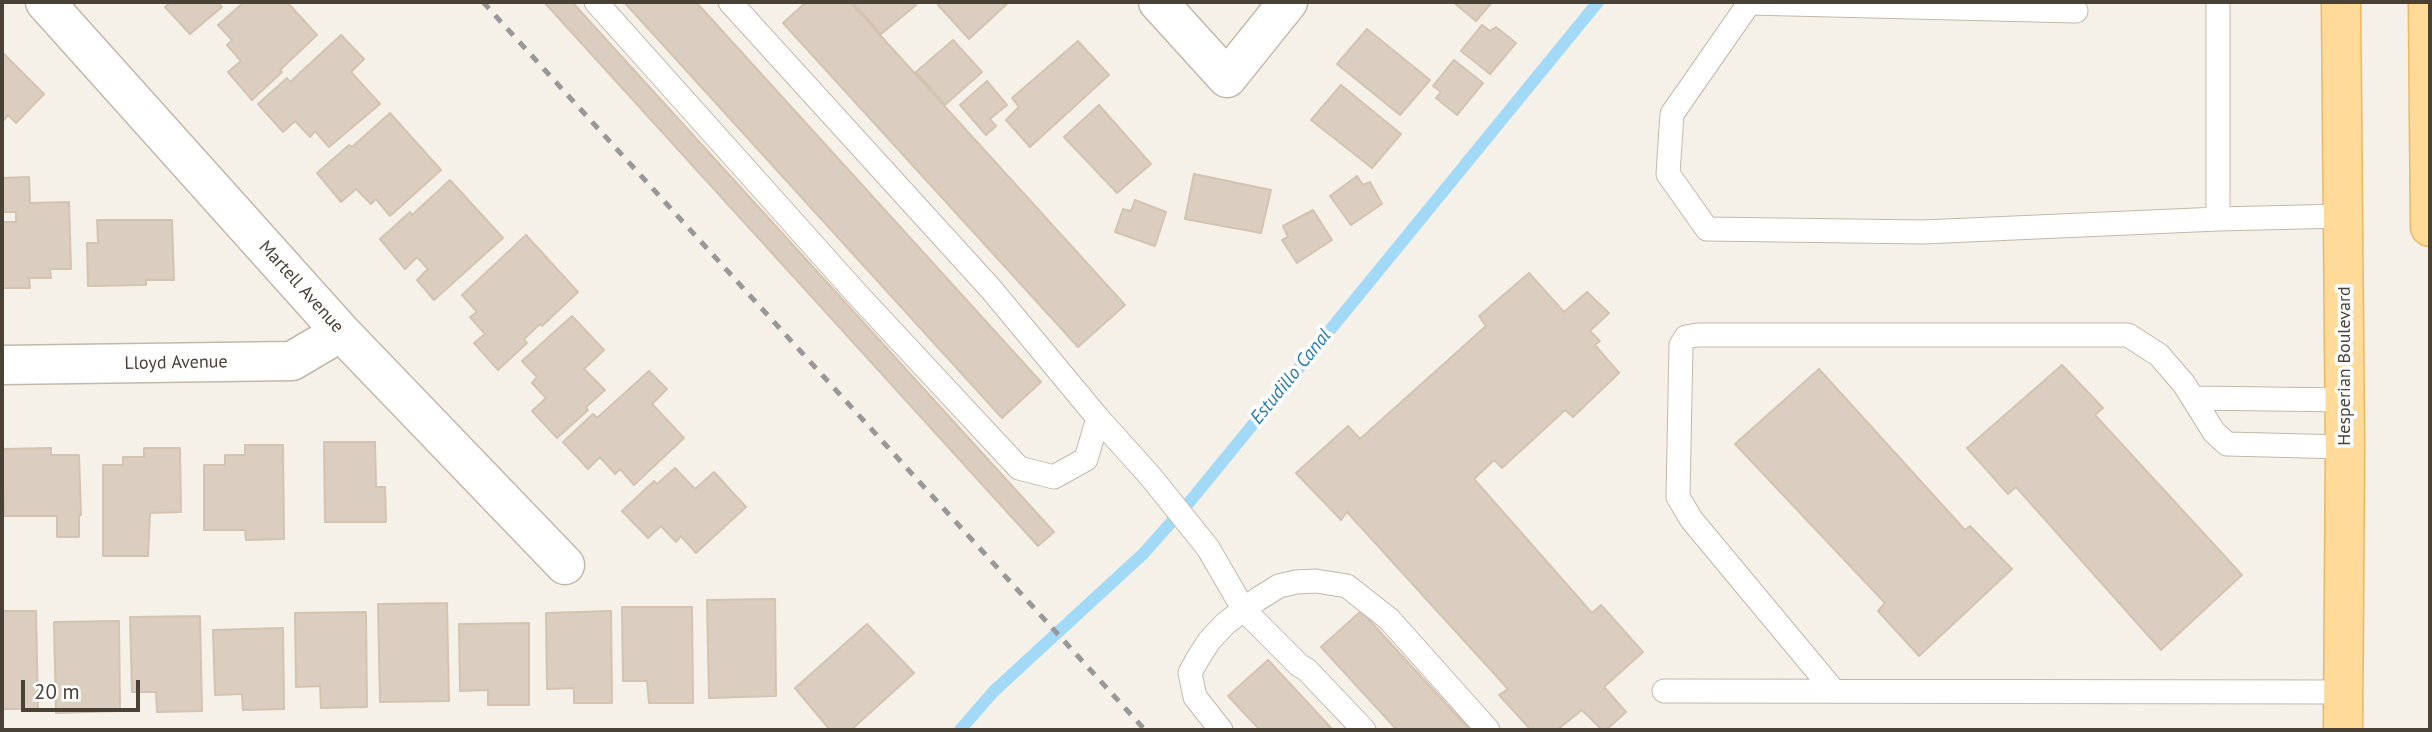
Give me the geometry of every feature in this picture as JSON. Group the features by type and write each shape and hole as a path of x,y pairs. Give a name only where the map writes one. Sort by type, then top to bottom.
{"main road":[{"name":"Hesperian Boulevard","path":"2341,2 2346,447 2343,730"},
{"path":"2428,2 2430,227"}],"street":[{"name":"Martell Avenue","path":"45,2 341,331 565,565"},
{"path":"1158,2 1227,78 1288,2"},
{"name":"Lloyd Avenue","path":"2,365 292,361 341,331"}],"lane":[{"path":"596,2 857,294 1019,468 1054,477 1086,459 1098,418"},
{"path":"730,2 991,289 1098,418 1152,477 1208,548 1244,610 1307,670 1364,730"},
{"path":"2218,2 2218,219"},
{"path":"2076,11 1749,3 1672,114 1668,174 1707,229 1923,232 2344,216"},
{"path":"1834,691 1691,519 1678,497 1681,345 1686,337 2128,335 2158,355 2195,398 2214,432 2227,444 2346,447"},
{"path":"2195,398 2345,400"},
{"path":"1221,730 1195,697 1191,673 1209,641 1226,623 1279,586 1316,581 1348,586 1389,618 1488,730"},
{"path":"1664,691 2344,692"}],"building":[{"path":"171,2 222,2 219,4 222,7 190,34 165,7"},
{"path":"244,2 287,2 317,35 252,100 228,72 241,61 227,45 232,40 218,25"},
{"path":"544,2 572,2 1054,532 1038,546"},
{"path":"624,2 696,2 1041,382 1002,418"},
{"path":"802,2 850,2 1125,305 1078,347 783,23 804,4"},
{"path":"852,2 913,2 916,5 881,34"},
{"path":"942,2 1009,2 969,39 938,5"},
{"path":"1453,2 1492,2 1476,21"},
{"path":"1482,25 1490,31 1496,27 1516,43 1490,74 1461,51"},
{"path":"1367,29 1430,80 1400,115 1337,64"},
{"path":"341,35 364,59 351,72 380,104 329,147 315,131 310,137 295,121 283,132 258,104 287,78 290,82"},
{"path":"953,40 982,72 945,105 916,72"},
{"path":"1078,41 1109,75 1030,147 1006,120 1019,107 1012,98"},
{"path":"4,54 44,94 16,123 8,115 2,122"},
{"path":"1454,60 1483,83 1457,115 1436,98 1441,92 1433,86"},
{"path":"987,81 1007,105 990,119 996,126 986,135 960,105"},
{"path":"1341,85 1401,134 1372,168 1311,120"},
{"path":"1099,105 1151,164 1117,193 1064,137"},
{"path":"390,113 441,170 390,216 376,199 371,204 356,189 341,202 317,173 349,145 352,147"},
{"path":"1194,174 1271,190 1261,233 1185,219"},
{"path":"1357,176 1363,185 1370,182 1382,204 1351,225 1330,196"},
{"path":"29,177 30,203 69,202 71,269 50,269 51,278 29,278 30,288 2,288 2,222 16,222 16,212 2,212 2,178"},
{"path":"450,180 503,238 434,300 417,280 428,269 417,257 405,269 380,239 410,212 412,215"},
{"path":"1135,200 1166,212 1155,246 1115,232 1123,209 1131,211"},
{"path":"1313,210 1332,240 1297,263 1282,240 1288,237 1283,226"},
{"path":"97,220 172,220 174,280 146,280 146,285 88,286 87,243 98,243"},
{"path":"526,235 578,292 524,339 527,343 498,370 474,343 485,334 470,317 477,312 462,295"},
{"path":"1529,273 1564,312 1587,292 1609,313 1590,331 1600,341 1595,345 1619,373 1573,417 1565,410 1502,468 1494,460 1474,479 1592,613 1601,605 1643,652 1604,687 1626,712 1606,730 1602,730 1582,710 1557,730 1531,730 1499,695 1508,689 1347,512 1341,520 1296,473 1348,426 1360,439 1486,326 1479,316"},
{"path":"572,316 604,350 584,369 605,390 586,407 588,410 557,438 532,411 546,398 532,383 537,377 522,361"},
{"path":"2062,365 2103,408 2095,415 2242,575 2161,650 2016,487 2008,494 1967,448"},
{"path":"1819,369 1965,530 1970,526 2012,569 1919,656 1878,611 1885,603 1735,444"},
{"path":"649,371 667,389 652,404 684,438 634,485 620,469 615,474 600,457 588,469 563,442 593,414 597,418"},
{"path":"324,442 375,442 376,487 385,487 386,522 325,522"},
{"path":"245,445 283,445 284,539 246,540 245,530 204,530 204,465 225,465 225,455 245,455"},
{"path":"51,448 51,455 79,455 79,537 57,537 57,516 4,516 2,449"},
{"path":"144,448 180,448 181,512 150,513 148,556 103,556 103,465 123,465 123,457 144,457"},
{"path":"675,468 695,489 714,472 746,507 696,553 681,536 676,542 661,526 648,538 622,511 654,481 657,484"},
{"path":"775,599 776,696 709,698 707,600"},
{"path":"447,603 449,701 380,702 378,604"},
{"path":"622,607 692,607 693,703 649,703 647,681 623,681"},
{"path":"2,611 36,611 38,709 2,709"},
{"path":"611,611 612,703 574,703 574,688 547,689 546,613"},
{"path":"1361,611 1470,730 1397,730 1321,647"},
{"path":"366,612 367,707 321,708 320,686 296,687 295,613"},
{"path":"200,616 202,711 157,712 156,692 132,692 130,617"},
{"path":"119,621 120,711 56,713 54,622"},
{"path":"529,623 529,705 488,705 488,690 460,691 459,624"},
{"path":"867,624 914,673 851,730 830,730 795,688"},
{"path":"283,628 284,709 243,710 242,694 215,695 213,630"},
{"path":"1268,660 1333,730 1260,730 1228,696"}],"waterway":[{"name":"Estudillo Canal","path":"960,730 994,691 1143,554 1192,499 1598,2"}],"railway":[{"path":"483,2 1145,730"}]}
